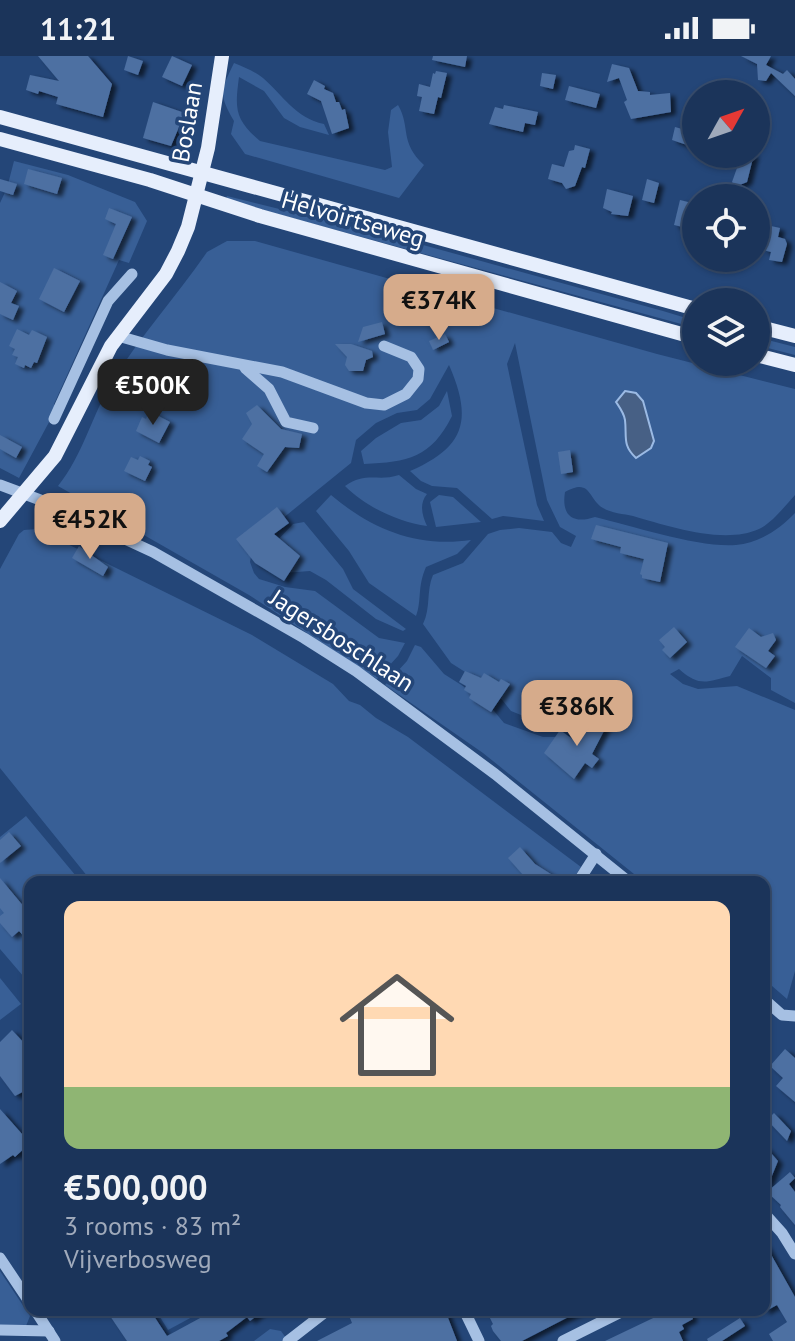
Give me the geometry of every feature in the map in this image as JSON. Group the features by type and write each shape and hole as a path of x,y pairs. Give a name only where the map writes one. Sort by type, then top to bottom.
{"main road":[{"name":"Boslaan","path":"0,521 55,456 118,336 166,274 188,227 208,148 222,56"},
{"name":"Helvoirtseweg","path":"0,117 682,305"},
{"name":"Helvoirtseweg","path":"0,139 260,216 682,334"},
{"path":"770,330 795,336"},
{"path":"770,359 795,365"}],"street":[{"path":"54,419 108,301 132,270"},
{"path":"118,336 167,350 282,372 366,403 384,405 406,394 418,379 419,369 411,357 384,346"},
{"path":"241,365 269,389 286,422 313,428"},
{"path":"79,366 96,374"},
{"name":"Jagersboschlaan","path":"0,485 52,505 197,575 304,638 389,695 622,876"},
{"path":"582,876 596,854"},
{"path":"770,1004 782,1015 795,1016"},
{"path":"770,1228 795,1254"},
{"path":"0,1258 24,1294"},
{"path":"39,1316 52,1336"},
{"path":"288,1341 320,1316"},
{"path":"467,1316 479,1341"},
{"path":"563,1341 613,1316"},
{"path":"0,1330 52,1336"}],"shaded area":[{"path":"234,63 263,78 305,117 324,124 329,135 300,127 284,118 264,91 239,77 238,112 245,126 260,141 385,170 392,167 388,132 391,110 398,105 411,149 424,165 399,198 245,154 231,134 234,121 223,92"},
{"path":"14,161 68,175 135,202 147,221 129,263 119,260 54,404 55,411 19,478 0,468 0,203"},
{"path":"227,196 405,240 682,317 682,324 226,200"},
{"path":"227,241 255,241 682,360 682,376 744,376 795,389 795,495 759,529 713,535 679,529 606,510 580,487 565,492 564,501 567,513 575,519 595,517 685,540 721,545 745,544 761,538 776,530 795,513 795,703 771,690 771,678 742,656 730,676 715,680 698,681 679,669 670,674 683,684 698,689 737,686 795,710 795,971 787,999 770,984 770,876 637,876 483,753 385,685 407,661 415,645 421,647 444,674 485,700 504,723 543,737 592,733 576,719 556,722 531,719 511,711 495,691 451,663 423,624 433,575 463,563 488,534 519,528 552,532 561,543 571,547 576,536 560,527 547,500 515,343 507,364 537,505 544,521 503,516 492,519 457,488 432,486 410,471 443,452 459,430 461,401 449,365 430,399 417,410 397,413 376,423 356,440 351,463 272,527 252,551 250,562 259,579 315,591 379,638 405,643 398,656 377,679 249,595 58,486 74,461 112,382 207,252","holes":["643,401 652,437 625,426 625,417"]},
{"path":"770,341 795,347 795,355 770,349"},
{"path":"447,391 452,416 427,449 406,459 364,464 361,451 401,423 421,420 439,406"},
{"path":"625,391 636,393 643,401 654,441 651,448 636,458 627,445 624,417 616,402"},
{"path":"399,475 427,494 422,510 427,526 383,512 345,486 359,479"},
{"path":"331,495 362,518 396,533 432,541 471,540 457,554 426,567 416,616 369,583 349,551 316,511"},
{"path":"439,495 453,497 481,522 436,527 430,502"},
{"path":"304,522 343,569 353,589 406,629 403,631 376,619 310,571 283,573 273,545 293,524"},
{"path":"37,529 252,635 333,684 349,701 408,737 581,867 575,876 87,876 0,768 0,569 24,530"},
{"path":"26,816 76,876 24,876 24,977 0,949 0,837"},
{"path":"0,978 21,1004 0,1020"},
{"path":"0,1271 24,1307 24,1316 30,1316 26,1326 0,1326"},
{"path":"161,1316 194,1316 168,1330"},
{"path":"270,1329 281,1331 286,1338 282,1341 254,1341"}],"building":[{"path":"38,56 88,56 112,84 103,117 56,104 58,97 26,90 30,75 59,81"},
{"path":"128,56 143,61 138,75 124,70"},
{"path":"172,56 192,65 182,86 162,77"},
{"path":"433,56 467,56 465,67 432,60"},
{"path":"741,56 771,56 766,65 783,74 787,70 795,79 795,96 771,73 767,80 758,80 757,64"},
{"path":"612,64 629,68 638,91 650,92 650,95 670,93 671,112 631,119 619,78 607,82"},
{"path":"436,71 447,73 441,98 438,97 434,114 419,111 422,97 417,96 419,84 430,87"},
{"path":"542,73 556,75 553,89 540,86"},
{"path":"314,80 333,93 342,110 345,109 349,128 332,134 321,101 307,94"},
{"path":"569,86 600,94 596,108 565,100"},
{"path":"153,102 185,113 171,146 143,138"},
{"path":"504,105 538,112 535,125 525,123 523,132 489,124 495,107 503,109"},
{"path":"675,127 682,129 682,143 672,140"},
{"path":"575,145 590,149 585,168 582,167 575,186 566,189 562,183 548,179 552,164 564,167 569,151 574,150"},
{"path":"737,168 750,168 747,182 732,182"},
{"path":"28,169 62,178 57,194 24,184"},
{"path":"0,179 17,184 13,195 0,191"},
{"path":"647,179 659,183 654,203 642,200"},
{"path":"607,189 633,196 628,216 611,214 603,208"},
{"path":"680,200 682,200 682,227 674,225"},
{"path":"109,208 132,217 113,259 103,255 116,224 105,219"},
{"path":"771,226 780,228 778,237 785,239 787,244 782,262 770,260"},
{"path":"54,268 80,281 64,312 39,299"},
{"path":"0,282 17,291 11,303 19,306 13,320 0,314"},
{"path":"382,322 385,334 358,342 363,327"},
{"path":"17,329 29,335 32,330 47,337 37,363 34,362 31,368 15,364 18,357 12,355 15,349 9,346"},
{"path":"445,334 449,342 433,350 429,341"},
{"path":"335,344 351,344 372,351 373,357 366,360 363,371 349,371 345,365 347,357"},
{"path":"162,364 191,372 187,386 171,382 169,388 157,385"},
{"path":"257,405 281,429 302,434 299,448 285,447 267,472 257,466 264,454 242,439 252,424 246,413"},
{"path":"149,411 170,422 159,443 136,431 142,417 146,419"},
{"path":"0,435 22,447 16,458 0,449"},
{"path":"570,450 573,472 561,474 558,452"},
{"path":"140,456 150,461 148,465 152,467 145,481 124,471 131,457 138,460"},
{"path":"277,507 289,523 274,534 300,556 284,581 255,563 236,539"},
{"path":"596,525 668,543 660,582 642,578 640,574 644,559 620,553 621,547 591,539"},
{"path":"79,546 108,567 103,576 72,558"},
{"path":"674,627 687,642 670,658 662,650 665,647 659,640"},
{"path":"749,628 761,637 773,633 776,640 768,651 775,656 766,668 735,647"},
{"path":"465,671 481,678 484,673 499,682 501,679 510,684 491,712 469,698 471,694 464,690 466,686 459,682"},
{"path":"593,716 607,725 592,754 599,759 592,768 585,763 574,779 544,753 560,730 575,741"},
{"path":"9,832 21,846 0,863 0,840"},
{"path":"520,847 535,864 554,876 524,876 508,858"},
{"path":"0,878 24,907 24,936 19,931 12,937 0,923 0,916 4,913 0,908"},
{"path":"12,1030 24,1043 24,1091 15,1096 0,1076 0,1042"},
{"path":"785,1049 795,1058 795,1102 776,1086 783,1078 770,1066"},
{"path":"0,1109 24,1136 24,1149 0,1164"},
{"path":"774,1113 791,1131 787,1141 770,1123"},
{"path":"770,1152 778,1161 770,1180"},
{"path":"790,1172 795,1178 789,1184 795,1192 795,1225 770,1195 770,1189"},
{"path":"770,1253 795,1297 795,1341 773,1341 769,1334 787,1322 777,1305 770,1309"},
{"path":"110,1316 154,1316 167,1336 201,1316 256,1316 250,1321 247,1317 219,1341 127,1341"},
{"path":"447,1316 457,1341 317,1341 352,1323 350,1318"},
{"path":"489,1316 570,1316 522,1341 501,1341 493,1331"},
{"path":"657,1316 692,1316 693,1319 682,1325 684,1329 679,1332 683,1341 605,1341"},
{"path":"740,1318 745,1326 722,1341 708,1341 707,1339"}]}
